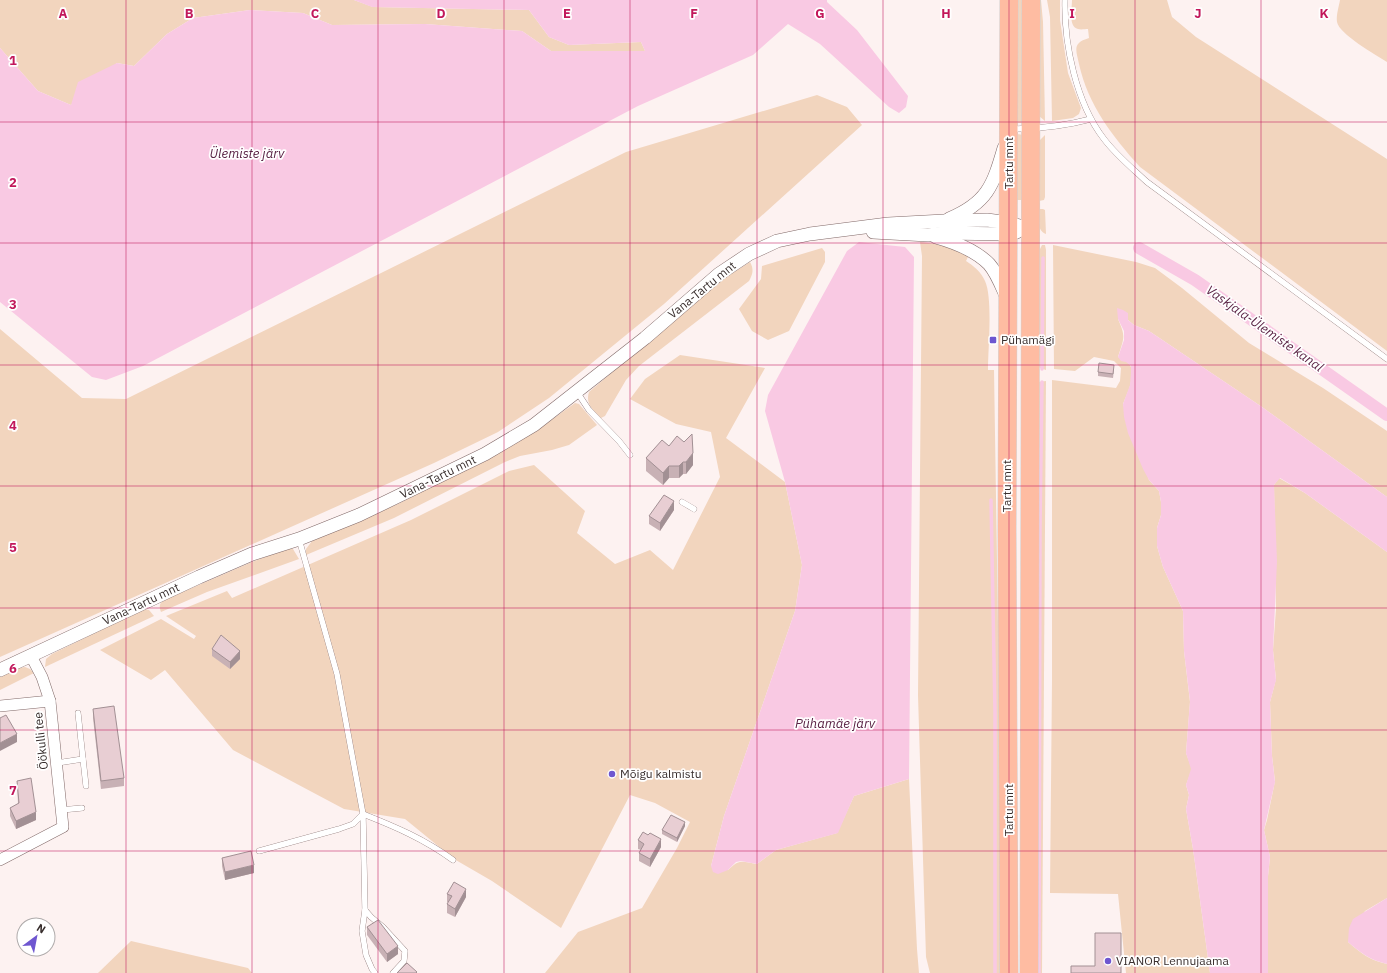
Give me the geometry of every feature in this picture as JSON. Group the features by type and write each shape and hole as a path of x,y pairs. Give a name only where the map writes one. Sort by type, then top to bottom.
{"highway":[{"name":"Tartu mnt","path":"1009,0 1007,538 1009,973"},
{"name":"Tartu mnt","path":"1029,973 1031,0"}],"street":[{"path":"944,221 968,210 987,193 996,177 1009,129"},
{"name":"Vana-Tartu mnt","path":"0,670 198,577 252,554 299,539 359,514 485,454 534,425 577,392 645,338 732,264 777,241 792,237 888,224 987,220 1009,228"},
{"path":"1009,228 1030,229"},
{"name":"Vana-Tartu mnt","path":"841,230 928,235 1009,228"},
{"path":"928,235 947,240 979,256 990,265 1008,300"},
{"name":"Öökulli tee","path":"0,860 63,827 50,700 42,677 31,656"},
{"path":"0,706 50,700"}],"lane":[{"path":"1065,0 1065,17 1073,73 1091,119 1104,138 1123,160 1147,182 1387,359"},
{"path":"1009,129 1031,129 1073,124 1091,119"},
{"path":"577,392 589,410 619,441 630,455"},
{"path":"682,502 694,509"},
{"path":"299,539 337,674 363,814 365,910 362,931 365,949 372,969 375,973"},
{"path":"78,714 86,786"},
{"path":"57,763 83,759"},
{"path":"61,810 82,808"},
{"path":"259,851 339,829 353,824 363,814"},
{"path":"363,814 406,831 453,860"},
{"path":"365,910 383,927 404,951 404,961 393,973"}],"shaded area":[{"path":"0,0 354,0 373,7 529,10 549,37 569,45 641,42 645,51 551,51 522,31 425,24 332,25 303,13 250,10 193,18 167,34 134,66 117,63 71,105 38,91 0,48"},
{"path":"1016,0 1023,0 1023,123 1017,123"},
{"path":"1038,0 1041,0 1043,22 1045,121 1039,116"},
{"path":"1047,0 1060,0 1060,20 1068,73 1081,108 1079,114 1073,118 1052,121 1050,17"},
{"path":"1072,0 1167,0 1172,17 1196,37 1387,159 1387,351 1140,167 1120,144 1103,120 1095,107 1083,79 1076,48 1080,42 1089,38 1088,29 1078,29 1073,25 1071,17"},
{"path":"1340,0 1387,0 1387,62 1359,44 1339,27 1337,22 1337,14"},
{"path":"817,95 847,107 862,125 664,304 549,398 498,432 434,463 0,657 0,329 82,398 126,399 626,152"},
{"path":"1017,134 1024,135 1023,200 1017,200"},
{"path":"1045,135 1045,197 1044,200 1039,201 1039,141"},
{"path":"1039,209 1045,210 1046,234 1039,227"},
{"path":"920,242 937,244 969,255 966,261 977,270 985,281 989,299 990,324 988,370 994,370 1000,751 1001,973 930,973 926,957 918,695 922,256"},
{"path":"1042,245 1045,245 1046,250 1046,370 1038,366 1040,249"},
{"path":"1053,245 1136,262 1155,268 1182,288 1249,343 1323,388 1387,431 1387,497 1262,407 1149,331 1134,325 1128,320 1118,319 1123,338 1118,357 1129,364 1132,371 1130,386 1123,404 1149,480 1159,491 1161,515 1157,528 1157,546 1163,567 1183,611 1184,651 1190,702 1186,753 1192,769 1186,785 1189,795 1186,809 1210,973 1126,973 1118,894 1050,893 1052,380 1116,388 1120,381 1121,368 1114,361 1094,357 1075,371 1054,369"},
{"path":"822,248 825,252 825,262 789,331 768,340 752,331 739,309 761,279 762,266"},
{"path":"750,262 752,272 749,281 639,366 626,380 605,416 601,418 589,404 589,392 720,281"},
{"path":"680,355 765,368 726,438 785,482 802,565 795,611 724,816 711,866 728,870 738,862 757,864 776,850 837,833 854,796 909,779 919,973 545,973 578,932 642,908 677,848 690,822 655,803 630,795 561,928 492,881 454,859 405,819 344,809 233,750 165,670 151,680 100,650 161,619 194,639 196,636 166,616 227,591 232,598 411,520 509,471 534,465 585,511 577,533 615,564 650,550 673,570 720,477 711,432 676,424 630,399 645,379"},
{"path":"1046,381 1042,973 1037,973 1038,382"},
{"path":"575,403 579,404 597,425 569,445 520,456 505,462 394,518 306,555 306,549 312,541 400,503 508,448 543,426"},
{"path":"1279,478 1305,493 1387,552 1387,898 1365,911 1348,942 1366,956 1387,964 1387,973 1268,973 1268,876 1270,857 1264,830 1275,781 1272,756 1270,702 1276,679 1273,650 1276,609 1274,485"},
{"path":"288,548 293,549 299,559 207,592 161,612 160,605 164,600"},
{"path":"144,609 149,610 154,616 45,667 46,659 52,654"},
{"path":"25,667 34,673 0,690 0,677 19,668"},
{"path":"131,941 248,968 252,973 98,973"}],"water":[{"name":"Ülemiste järv","path":"354,0 827,0 827,2 857,30 908,96 906,107 899,113 889,107 820,44 788,24 753,55 638,106 143,366 106,380 92,377 0,302 0,48 38,91 71,105 78,82 117,63 134,66 167,34 193,18 250,10 303,13 332,25 425,24 522,31 551,51 645,51 641,42 569,45 549,37 529,10 372,7"},
{"name":"Pühamäe järv","path":"859,242 905,247 914,257 909,779 854,796 838,833 776,850 757,864 741,861 736,862 728,870 718,874 713,872 711,866 724,816 795,611 802,565 785,482 765,411 768,395 847,251"},
{"path":"1117,308 1128,313 1128,320 1134,325 1149,331 1262,407 1387,497 1387,552 1305,493 1280,478 1274,485 1277,561 1273,650 1276,680 1270,702 1272,756 1275,782 1264,830 1270,857 1268,876 1268,973 1210,973 1186,809 1189,795 1186,785 1191,769 1186,753 1190,701 1184,651 1183,611 1163,567 1157,546 1157,528 1161,515 1159,491 1149,480 1143,469 1128,433 1124,417 1123,404 1130,385 1131,366 1126,362 1121,361 1118,357 1124,340 1124,331 1118,319"},
{"path":"1387,898 1387,964 1366,956 1348,942 1349,928 1353,919"}],"building":[{"path":"1099,363 1114,365 1113,374 1098,372"},
{"path":"692,434 693,453 686,462 683,462 679,466 669,466 663,473 646,458 662,440 669,446 677,436 684,442"},
{"path":"664,495 674,501 660,523 649,516"},
{"path":"221,635 240,651 230,662 212,649"},
{"path":"114,706 124,778 101,781 93,709"},
{"path":"6,715 17,734 0,743 0,718"},
{"path":"31,778 36,812 16,821 10,808 19,803 17,781"},
{"path":"671,815 685,822 677,838 662,830"},
{"path":"643,832 648,835 650,833 661,839 650,859 639,853 644,844 638,840"},
{"path":"251,851 254,865 225,872 222,858"},
{"path":"454,882 466,889 455,909 447,904 452,896 447,894"},
{"path":"378,920 398,946 387,954 367,927"},
{"path":"1095,933 1121,933 1121,973 1071,973 1071,966 1095,966"},
{"path":"407,963 417,972 397,973"}],"waterway":[{"name":"Vaskjala-Ülemiste kanal","path":"1139,248 1195,280 1387,415"},
{"path":"1042,369 1043,258"},
{"path":"1039,973 1040,527 1042,382"},
{"path":"991,500 995,712 995,973"}],"place":[{"name":"Pühamägi","path":"993,340"},
{"name":"Mõigu kalmistu","path":"612,774"},
{"name":"VIANOR Lennujaama","path":"1108,961"}]}
